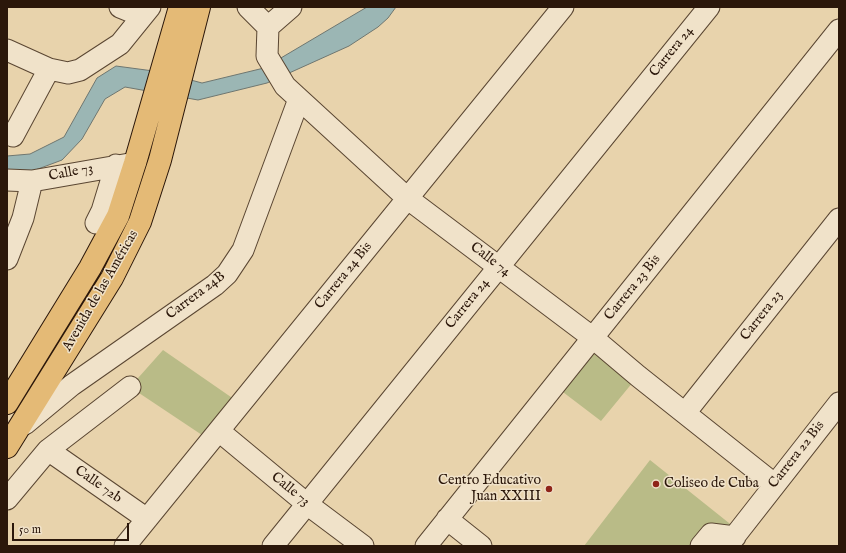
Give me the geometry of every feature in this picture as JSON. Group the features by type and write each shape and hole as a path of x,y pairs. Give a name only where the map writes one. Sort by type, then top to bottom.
{"main road":[{"name":"Avenida de las Américas","path":"11,441 125,255 140,222 172,117 180,7"},
{"name":"Avenida de las Américas","path":"7,403 104,245 118,216 126,164 199,7"}],"street":[{"path":"7,50 58,71 80,70 120,44 146,12 120,7"},
{"path":"248,7 268,27 291,7"},
{"name":"Carrera 24 Bis","path":"125,546 563,7"},
{"name":"Carrera 24","path":"273,546 709,7"},
{"name":"Calle 74","path":"268,27 267,56 292,93 407,198 593,338 638,376 774,484"},
{"name":"Carrera 23 Bis","path":"426,546 839,30"},
{"path":"10,135 58,71"},
{"name":"Carrera 24B","path":"11,441 33,416 72,385 215,285 227,274 243,250 292,93"},
{"path":"96,223 126,164"},
{"name":"Calle 73","path":"7,180 32,181 126,164"},
{"path":"7,259 24,218 32,181"},
{"name":"Carrera 23","path":"685,413 839,219"},
{"path":"7,499 48,450 130,387"},
{"name":"Carrera 22 Bis","path":"731,541 839,402"},
{"name":"Calle 73","path":"219,431 308,504 363,546"},
{"name":"Calle 72b","path":"48,450 147,520"},
{"path":"447,519 481,546"},
{"path":"701,546 711,534 731,541"}],"green space":[{"path":"593,338 638,376 601,421 555,386"},
{"path":"163,350 241,404 211,441 130,387"},
{"name":"Coliseo de Cuba","path":"650,460 739,531 727,546 584,546"}],"water":[{"path":"367,7 396,7 388,18 378,27 349,46 267,83 198,100 125,87 105,99 82,139 62,160 30,172 7,174 7,156 30,154 64,137 97,78 116,66 161,72 202,83 264,68"}],"place":[{"name":"Coliseo de Cuba","path":"656,484"},
{"name":"Centro Educativo Juan XXIII","path":"549,489"}]}
